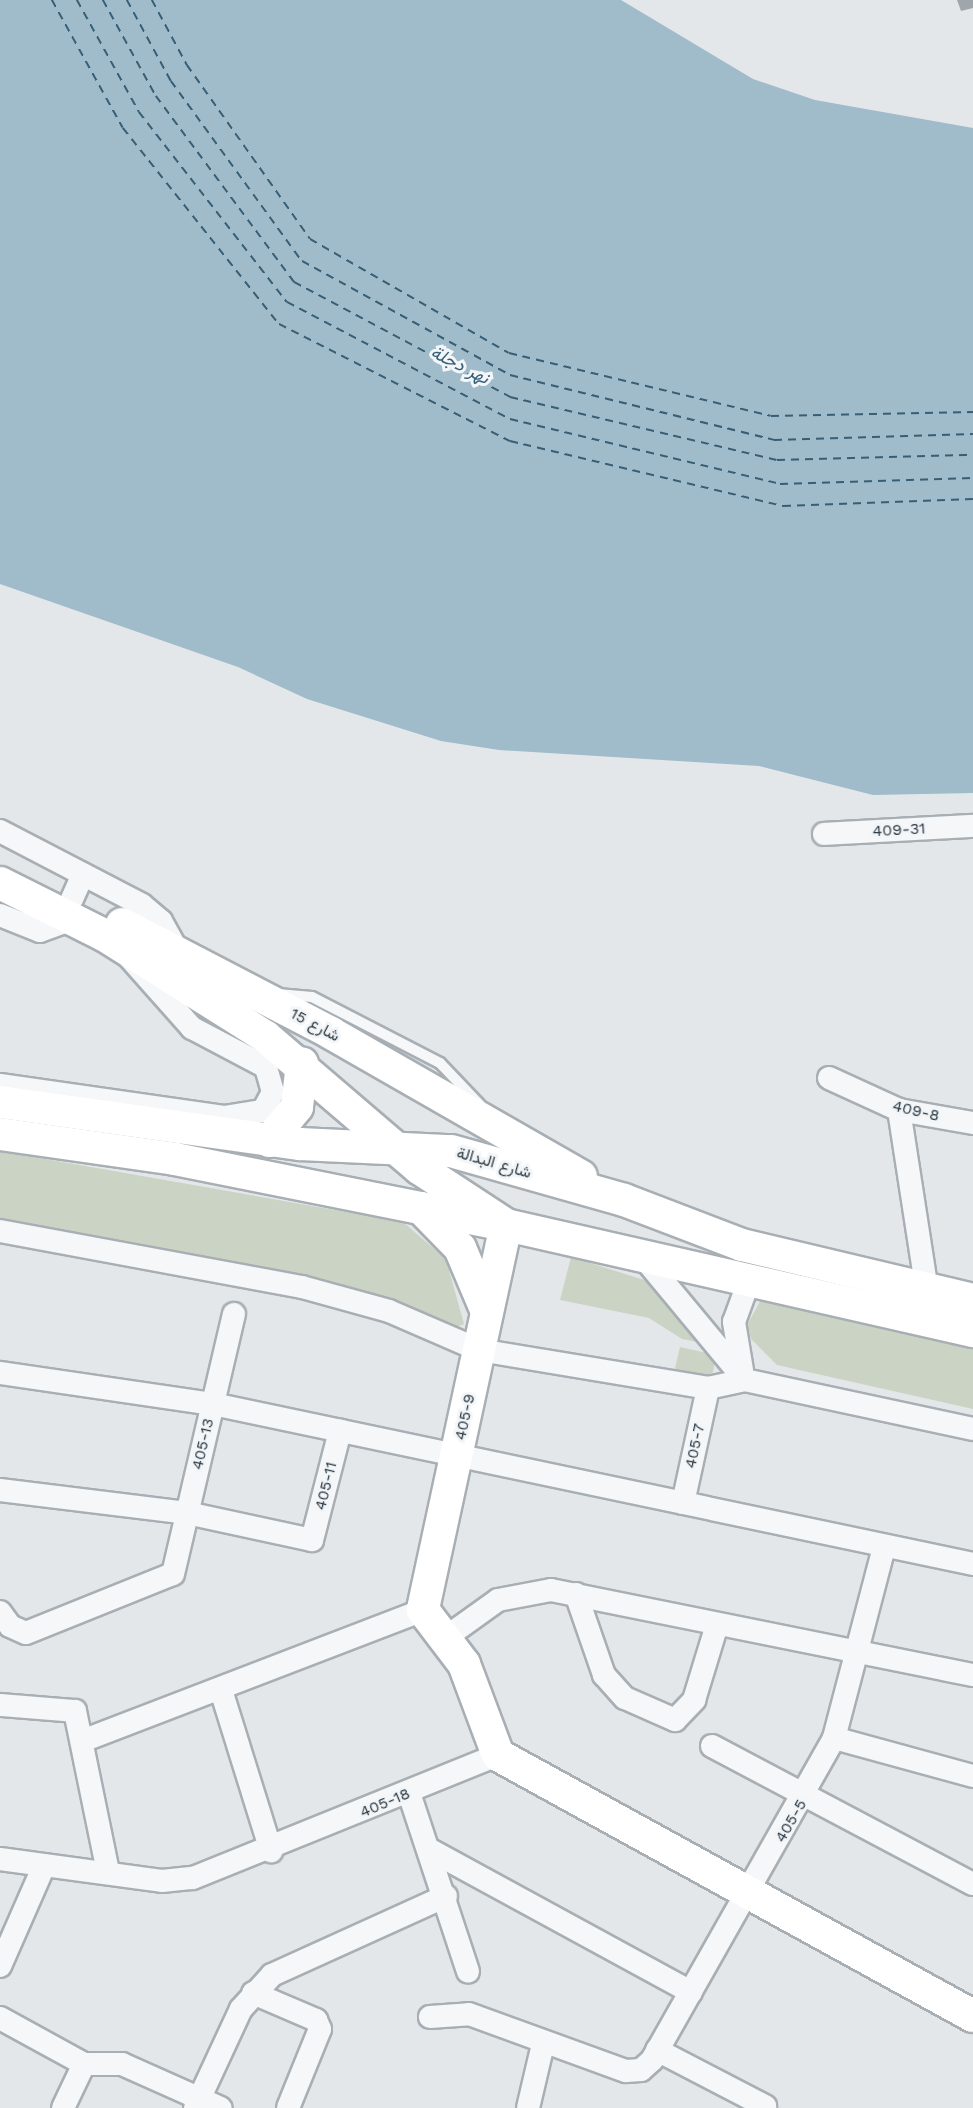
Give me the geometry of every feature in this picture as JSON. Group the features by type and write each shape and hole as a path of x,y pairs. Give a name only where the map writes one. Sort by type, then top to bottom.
{"street":[{"name":"409-31","path":"824,834 973,826"},
{"path":"0,831 76,898 40,932 0,915"},
{"name":"شارع 15","path":"0,862 76,898 308,1052 392,1146 506,1225"},
{"name":"شارع 15","path":"0,883 76,898 104,935 262,997 624,1200"},
{"path":"0,1085 225,1117 263,1111 273,1092 266,1067 192,1028 104,935"},
{"path":"269,1141 297,1107 308,1052"},
{"name":"409-8","path":"829,1078 899,1110 973,1123"},
{"name":"شارع البدالة","path":"0,1102 269,1141 451,1150 624,1200 742,1245 973,1300"},
{"path":"899,1110 927,1290"},
{"path":"0,1134 175,1159 506,1225 973,1331"},
{"path":"422,1208 460,1248 487,1312"},
{"name":"405-9","path":"423,1610 506,1225"},
{"path":"0,1231 302,1287 389,1311 479,1350 708,1388 746,1380 973,1429"},
{"path":"643,1257 746,1380"},
{"path":"746,1380 734,1322 745,1291 759,1281"},
{"name":"405-13","path":"0,1612 9,1626 26,1633 173,1574 234,1314"},
{"path":"0,1373 213,1404 683,1503 884,1548 973,1564"},
{"name":"405-7","path":"683,1503 708,1388"},
{"name":"405-11","path":"187,1513 312,1540 340,1431"},
{"path":"0,1490 187,1513"},
{"name":"405-5","path":"543,2044 626,2071 641,2070 657,2050 806,1796 834,1738 884,1548"},
{"path":"445,1638 498,1600 524,1591 576,1594 856,1655 973,1675"},
{"path":"576,1594 604,1675 625,1698 675,1720 694,1700 717,1625"},
{"path":"82,1741 221,1690 423,1610 445,1638 471,1679 498,1755 750,1890 973,2016"},
{"path":"221,1690 272,1851"},
{"path":"0,1705 75,1711 108,1872"},
{"path":"834,1738 973,1776"},
{"path":"712,1746 973,1884"},
{"name":"405-18","path":"0,1859 43,1868 108,1872 162,1881 193,1878 272,1851 498,1755"},
{"path":"409,1792 432,1851 468,1971"},
{"path":"432,1851 691,1992"},
{"path":"0,1966 43,1868"},
{"path":"197,2102 253,1993 298,1960 446,1896"},
{"path":"253,1993 316,2020 320,2029 288,2108"},
{"path":"430,2017 469,2014 543,2044 528,2108"},
{"path":"0,2018 84,2064 122,2064 197,2102 221,2108"},
{"path":"657,2050 765,2106"},
{"path":"63,2108 84,2064"}],"lane":[{"path":"262,997 308,1052"},
{"path":"262,997 312,997 440,1064 466,1088 492,1125"},
{"path":"382,1078 436,1093"}],"green space":[{"path":"0,1151 403,1222 446,1259 464,1324 455,1328 281,1275 0,1219"},
{"path":"571,1257 657,1284 703,1343 682,1339 649,1318 560,1300"},
{"path":"763,1296 973,1343 973,1409 777,1365 751,1339 747,1325"},
{"path":"680,1347 716,1355 713,1372 702,1381 673,1377"}],"water":[{"name":"نهر دجلة","path":"0,0 621,0 753,79 815,100 973,128 973,793 873,795 759,766 499,750 441,741 307,699 238,667 0,584"}],"ferry route":[{"path":"52,0 123,128 279,324 510,441 783,506 973,499"},
{"path":"77,0 139,112 287,302 510,419 780,484 973,478"},
{"path":"103,0 156,96 294,282 510,397 777,460 973,455"},
{"path":"127,0 171,81 302,261 510,375 774,440 973,434"},
{"path":"152,0 187,65 310,239 509,353 771,416 973,412"}]}
